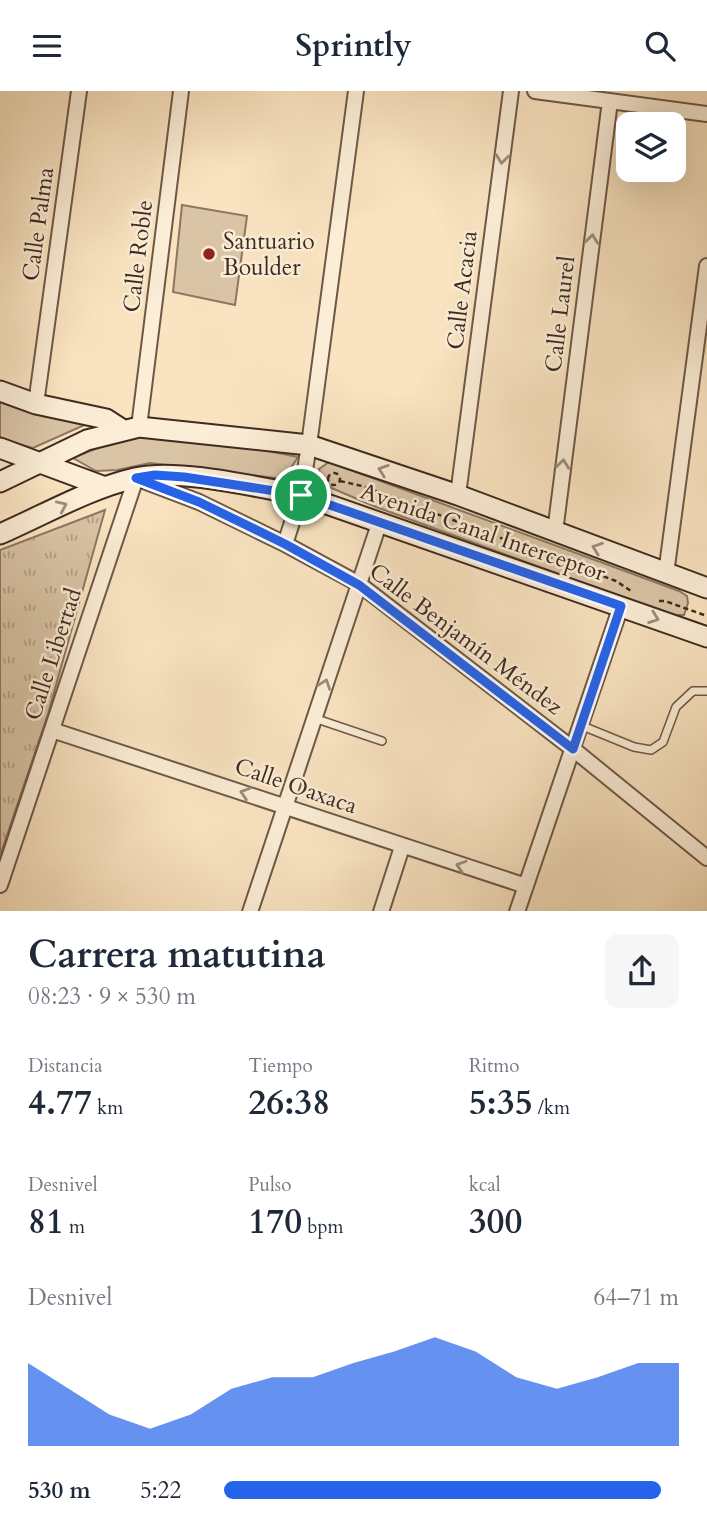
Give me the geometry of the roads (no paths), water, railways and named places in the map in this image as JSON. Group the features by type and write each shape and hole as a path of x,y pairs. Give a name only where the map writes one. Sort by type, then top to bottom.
{"main road":[{"path":"0,391 36,404 106,419 131,428"},
{"name":"Avenida Canal Interceptor","path":"0,482 88,440 131,428 309,445 458,495 707,588"},
{"path":"0,448 105,487"},
{"name":"Avenida Canal Interceptor","path":"0,534 105,487 155,475 184,477 301,495 629,601 702,633"}],"street":[{"name":"Calle Palma","path":"36,404 79,91"},
{"name":"Calle Roble","path":"131,428 181,91"},
{"path":"285,544 301,495 309,445 356,91"},
{"name":"Calle Acacia","path":"458,495 511,91"},
{"path":"535,91 707,114"},
{"name":"Calle Laurel","path":"555,532 610,101"},
{"path":"666,573 707,266"},
{"name":"Calle Benjamín Méndez","path":"136,478 199,502 285,544 359,585 573,749 707,858"},
{"name":"Calle Libertad","path":"0,885 136,478"},
{"path":"250,911 380,521"},
{"path":"517,911 580,725 629,601"},
{"name":"Calle Oaxaca","path":"52,730 526,886"},
{"path":"381,911 401,847"}],"lane":[{"path":"580,725 634,747 651,750 663,742 676,708 693,691 707,691"},
{"path":"314,717 382,741"}],"place":[{"name":"Santuario Boulder","path":"209,254"}]}
